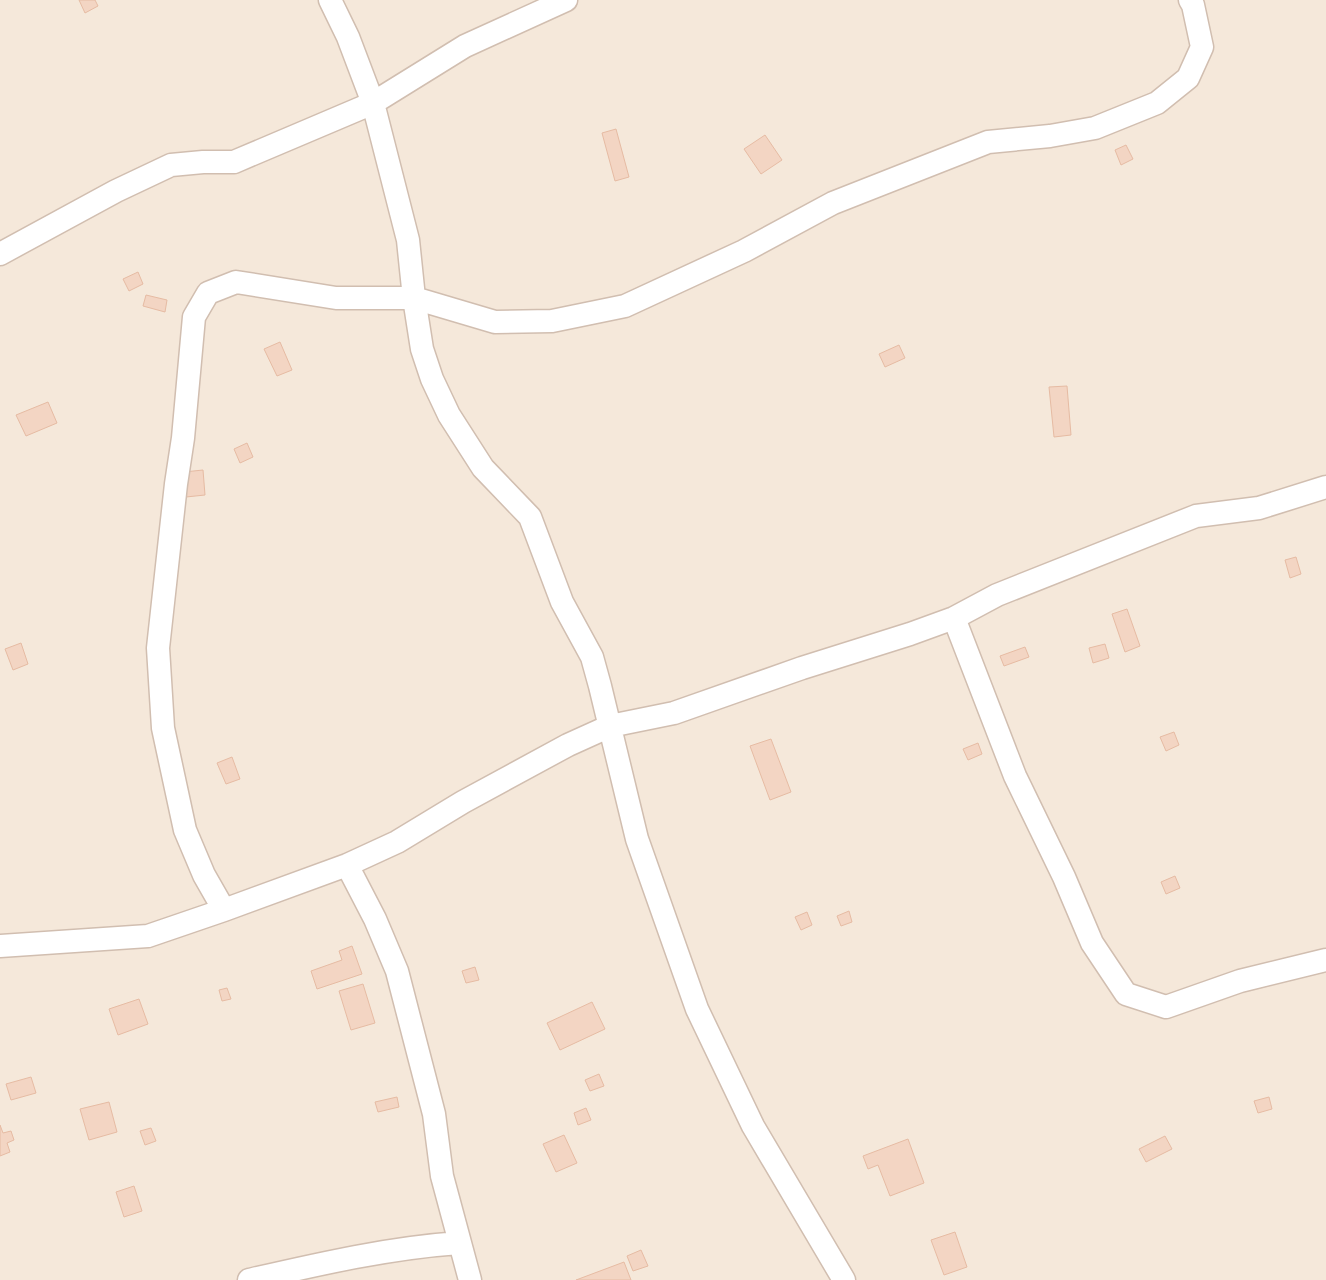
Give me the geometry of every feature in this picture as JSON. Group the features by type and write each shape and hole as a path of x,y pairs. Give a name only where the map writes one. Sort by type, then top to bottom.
{"street":[{"path":"330,0 348,37 373,103 408,240 422,349 432,379 449,415 482,468 530,517 562,602 592,657 637,839 698,1009 753,1126 844,1280"},
{"path":"0,254 116,191 171,165 234,162 373,103 465,46 566,0"},
{"path":"224,910 204,875 185,830 163,728 158,648 176,484 183,438 194,318 208,293 236,282 336,298 414,298 495,322 552,321 625,306 744,251 833,203 988,142 1050,136 1095,128 1157,103 1188,78 1202,47 1193,5 1190,0"},
{"path":"0,946 148,936 224,910 347,865 397,842 470,797 568,744 610,726 674,713 954,618 997,595 1196,516 1259,508 1326,487"},
{"path":"954,618 1015,776 1064,877 1092,944 1126,994 1166,1007 1240,981 1326,960"},
{"path":"347,865 375,919 397,971 434,1114 442,1176 470,1280"},
{"path":"249,1280 334,1260 421,1246 459,1243"}],"shaded area":[{"path":"0,0 1326,0 1326,1280 0,1280"}],"building":[{"path":"79,0 95,0 98,6 85,13"},
{"path":"616,129 629,177 615,181 602,133"},
{"path":"765,135 782,160 761,174 744,149"},
{"path":"1126,145 1133,159 1121,165 1115,150"},
{"path":"138,272 143,284 129,291 123,279"},
{"path":"146,295 167,300 165,312 143,306"},
{"path":"280,342 292,370 277,376 264,349"},
{"path":"899,345 905,358 885,367 879,354"},
{"path":"1067,386 1071,435 1054,437 1049,387"},
{"path":"48,402 57,423 26,436 16,415"},
{"path":"247,443 253,457 240,463 234,449"},
{"path":"203,470 205,495 186,497 184,472"},
{"path":"1296,557 1301,574 1290,578 1285,560"},
{"path":"1127,609 1140,646 1125,652 1112,614"},
{"path":"21,643 28,664 13,670 5,649"},
{"path":"1105,644 1109,658 1093,663 1089,648"},
{"path":"1025,647 1029,657 1004,666 1000,656"},
{"path":"1174,732 1179,745 1166,751 1160,737"},
{"path":"771,739 791,792 770,800 750,746"},
{"path":"978,743 982,754 968,760 963,749"},
{"path":"232,757 240,779 226,784 217,763"},
{"path":"1175,876 1180,888 1166,894 1161,882"},
{"path":"849,911 852,922 841,926 837,916"},
{"path":"807,912 812,925 801,930 795,917"},
{"path":"352,946 362,974 317,989 311,971 342,960 339,951"},
{"path":"475,967 479,980 466,983 462,971"},
{"path":"363,984 375,1023 351,1030 339,991"},
{"path":"227,988 231,999 222,1001 219,990"},
{"path":"139,999 148,1024 118,1035 109,1009"},
{"path":"592,1002 605,1029 560,1050 547,1023"},
{"path":"599,1074 604,1086 590,1091 585,1080"},
{"path":"31,1077 36,1093 11,1100 6,1084"},
{"path":"397,1097 399,1107 378,1112 375,1102"},
{"path":"1269,1097 1272,1109 1258,1113 1254,1101"},
{"path":"109,1102 117,1132 89,1140 80,1109"},
{"path":"586,1108 591,1120 578,1125 574,1113"},
{"path":"0,1125 3,1133 11,1131 14,1140 7,1143 10,1152 0,1156"},
{"path":"151,1128 156,1141 145,1145 140,1131"},
{"path":"564,1135 577,1163 556,1172 543,1144"},
{"path":"1165,1136 1172,1149 1146,1162 1139,1149"},
{"path":"908,1139 924,1183 890,1196 878,1165 868,1169 863,1156"},
{"path":"134,1186 142,1211 124,1217 116,1192"},
{"path":"955,1232 967,1267 944,1275 931,1240"},
{"path":"641,1250 648,1266 633,1271 627,1256"},
{"path":"624,1262 631,1280 576,1280"}]}
